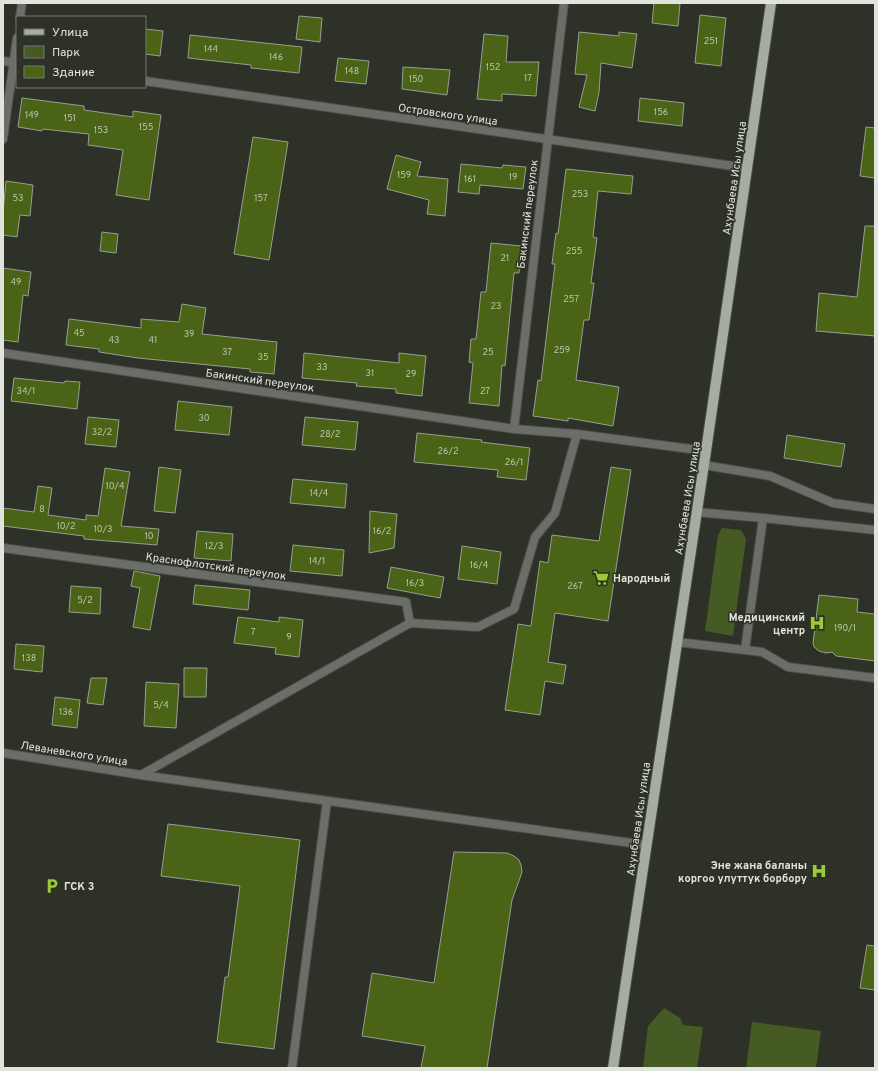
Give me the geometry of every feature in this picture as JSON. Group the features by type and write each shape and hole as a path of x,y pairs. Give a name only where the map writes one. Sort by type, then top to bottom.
{"main road":[{"name":"Ахунбаева Исы улица","path":"613,1068 704,465 771,3"}],"street":[{"path":"20,16 22,3"},
{"name":"Бакинский переулок","path":"514,428 564,3"},
{"path":"3,139 16,50"},
{"path":"3,61 15,62"},
{"name":"Островского улица","path":"146,81 747,168"},
{"name":"Бакинский переулок","path":"3,353 514,428 577,434 706,451"},
{"path":"141,775 410,623 478,627 514,609 535,537 554,513 577,434"},
{"path":"704,465 770,476 833,503 875,509"},
{"path":"696,512 875,530"},
{"path":"745,650 763,518"},
{"name":"Краснофлотский переулок","path":"3,548 406,602 410,623"},
{"path":"677,642 762,652 788,667 875,678"},
{"name":"Леваневского улица","path":"3,753 141,775 646,845"},
{"path":"292,1068 327,801"}],"green space":[{"path":"722,528 741,530 746,539 733,636 705,631 718,535"},
{"path":"664,1008 680,1018 683,1025 703,1027 697,1068 643,1068 648,1026"},
{"path":"752,1022 821,1031 816,1068 746,1068"}],"building":[{"path":"654,3 680,3 678,26 652,23"},
{"path":"700,15 726,18 721,66 695,63"},
{"path":"299,16 322,18 320,42 296,39"},
{"path":"146,29 163,31 160,56 146,54"},
{"path":"579,32 619,36 619,32 637,34 632,68 601,63 599,92 595,111 579,107 587,75 575,74"},
{"path":"484,34 508,36 506,62 539,62 536,96 502,94 502,101 477,99"},
{"path":"190,35 302,47 299,73 251,68 251,65 188,58"},
{"path":"338,58 369,61 366,84 335,81"},
{"path":"403,67 450,70 447,95 402,89"},
{"path":"22,98 84,106 84,110 133,117 133,111 161,115 149,200 116,195 123,150 88,145 89,134 43,129 42,131 18,127"},
{"path":"640,98 684,103 682,126 638,121"},
{"path":"866,127 875,128 875,178 860,176"},
{"path":"253,137 288,142 269,260 234,254"},
{"path":"396,155 421,162 417,176 448,179 445,216 427,214 429,200 387,189"},
{"path":"461,164 502,168 503,165 526,167 523,189 480,185 479,194 458,192"},
{"path":"566,169 633,176 631,194 598,191 593,237 597,238 591,283 594,283 589,320 584,320 576,380 619,387 613,426 568,418 568,421 533,416 538,380 541,381 555,264 552,264 556,233 558,234"},
{"path":"6,181 33,185 30,216 20,215 17,237 3,235 3,212"},
{"path":"865,226 875,226 875,336 816,331 819,293 857,297"},
{"path":"102,232 118,234 116,253 100,251"},
{"path":"491,243 521,246 519,273 514,273 505,366 502,365 499,406 469,403 473,363 469,362 471,339 476,339 481,292 486,292"},
{"path":"3,268 31,272 28,296 23,295 18,342 3,340"},
{"path":"182,304 206,308 202,334 277,342 274,374 250,372 250,369 138,358 99,352 99,349 66,345 69,319 141,328 141,319 179,322"},
{"path":"304,353 399,363 399,353 426,356 422,396 396,393 396,389 356,386 357,383 302,378"},
{"path":"14,378 64,383 65,381 80,382 77,409 11,401"},
{"path":"178,401 232,407 229,435 175,430"},
{"path":"88,417 119,420 116,447 85,444"},
{"path":"305,417 358,422 355,450 302,445"},
{"path":"417,433 482,440 481,442 530,448 526,480 497,477 498,470 414,462"},
{"path":"787,435 845,444 841,467 784,458"},
{"path":"159,467 181,470 175,513 154,511"},
{"path":"611,467 631,470 608,621 555,613 548,662 566,665 563,684 545,681 540,715 505,710 518,624 531,626 540,561 548,563 552,535 599,541"},
{"path":"105,468 130,472 121,526 159,529 157,545 84,539 84,536 3,526 3,508 34,512 38,486 52,488 48,515 86,520 86,515 98,516"},
{"path":"293,479 347,484 345,508 290,503"},
{"path":"370,511 397,514 394,548 369,553"},
{"path":"197,531 233,534 231,561 194,558"},
{"path":"293,545 344,550 342,576 290,571"},
{"path":"462,546 501,552 497,584 458,579"},
{"path":"391,567 444,577 440,598 387,588"},
{"path":"134,571 160,576 150,630 133,627 140,588 131,586"},
{"path":"195,585 250,590 248,610 193,604"},
{"path":"71,586 101,588 100,614 69,612"},
{"path":"819,595 858,599 857,612 875,614 875,661 836,656 832,652 826,653 819,651 814,647 813,643"},
{"path":"238,617 279,622 279,617 303,620 299,657 275,654 276,648 234,643"},
{"path":"16,644 44,646 42,672 14,669"},
{"path":"184,668 207,668 206,697 184,697"},
{"path":"91,678 107,678 103,705 87,703"},
{"path":"146,682 179,684 176,728 144,726"},
{"path":"55,697 80,700 77,728 52,725"},
{"path":"168,824 300,840 274,1049 217,1042 225,977 228,977 240,886 161,876"},
{"path":"454,852 507,853 519,860 522,872 512,900 487,1068 421,1068 425,1046 362,1036 372,973 434,983"},
{"path":"867,945 875,946 875,990 860,988"}],"place":[{"name":"Народный","path":"601,578"},
{"name":"Медицинский центр","path":"817,623"},
{"name":"Эне жана баланы коргоо улуттук борбору","path":"819,871"},
{"name":"ГСК 3","path":"52,886"}]}
